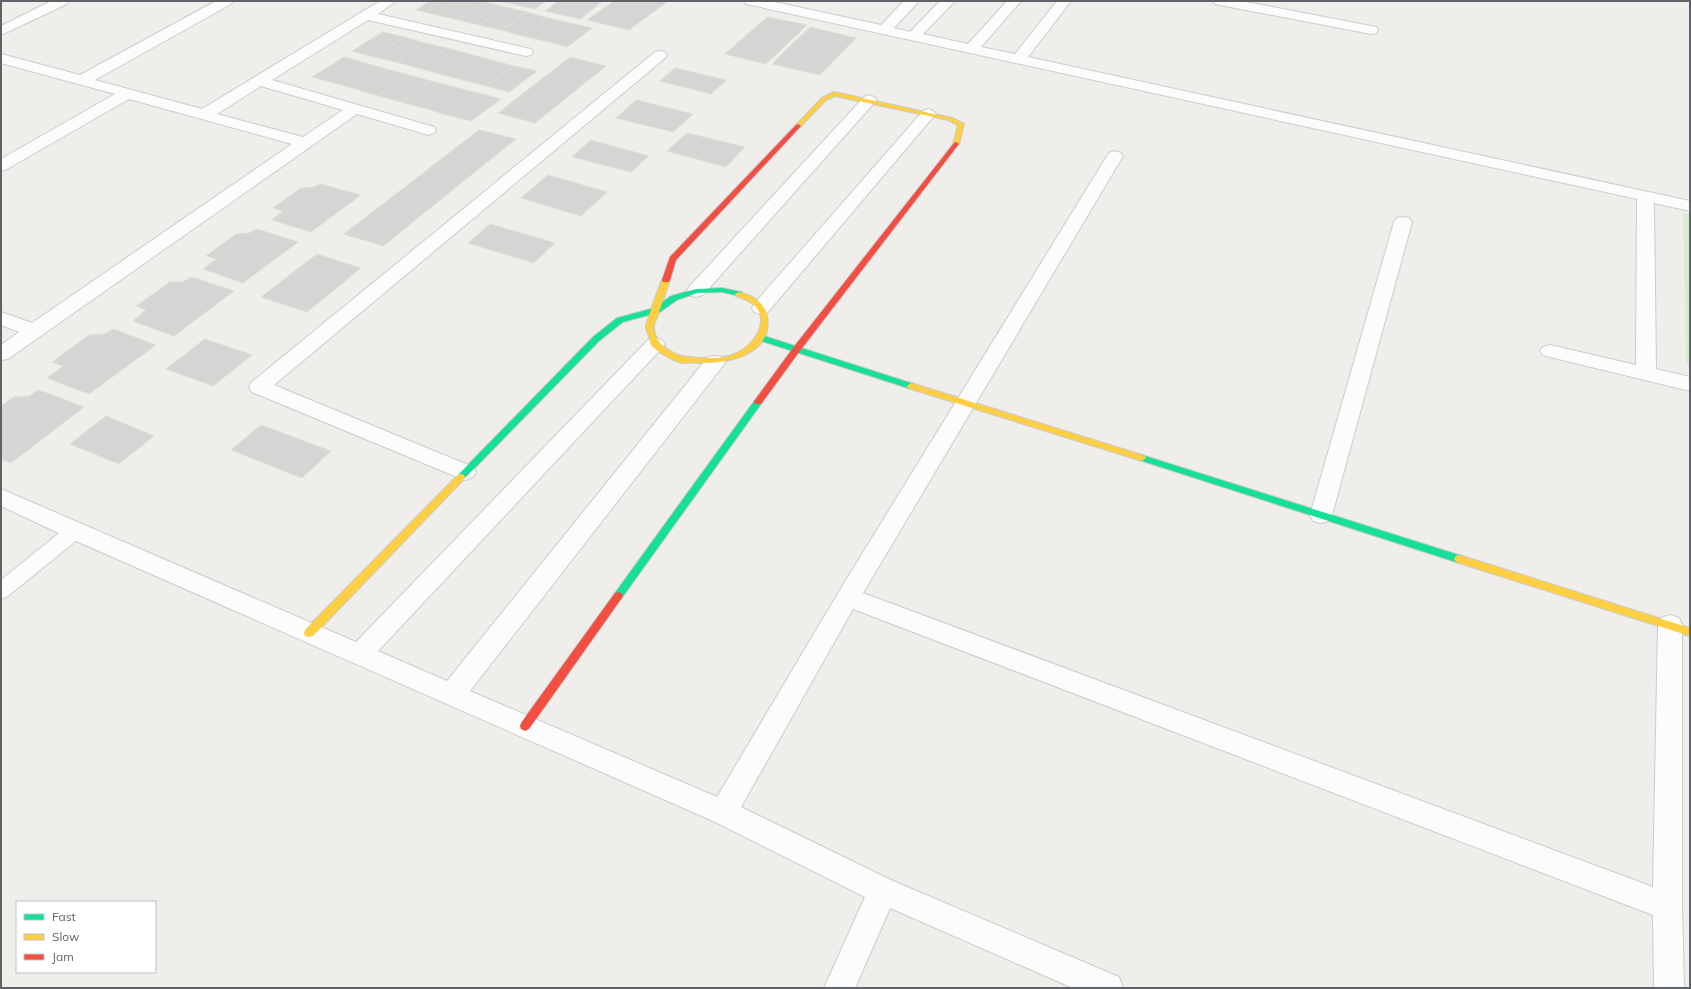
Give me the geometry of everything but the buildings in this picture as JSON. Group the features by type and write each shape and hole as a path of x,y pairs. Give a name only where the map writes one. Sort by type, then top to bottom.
{"street":[{"path":"1,31 62,1"},
{"path":"81,81 226,1"},
{"path":"204,114 389,1"},
{"path":"751,1 1690,206"},
{"path":"884,30 912,1"},
{"path":"914,36 948,1"},
{"path":"972,49 1014,1"},
{"path":"1019,59 1064,1"},
{"path":"1220,1 1371,30"},
{"path":"365,15 526,52"},
{"path":"465,472 259,388 660,55"},
{"path":"1,58 305,143"},
{"path":"260,81 428,130"},
{"path":"1,166 128,93"},
{"path":"309,633 596,339 620,320 657,310 674,298 696,290 722,290 746,296 761,308 766,323 761,338 742,354 715,362 679,359 655,344 650,327 657,310 673,259 824,99 834,94 869,100 928,114 961,124 957,143 796,350 525,726"},
{"path":"696,290 869,100"},
{"path":"1,354 354,109"},
{"path":"761,308 928,114"},
{"path":"722,812 848,597 1115,156"},
{"path":"1645,195 1646,374"},
{"path":"1321,515 1403,222"},
{"path":"1,318 34,331"},
{"path":"761,338 965,404 1680,629 1667,906 1669,988"},
{"path":"360,654 655,344"},
{"path":"1550,351 1690,384"},
{"path":"452,694 715,362"},
{"path":"1,497 75,531 722,812 883,891 1108,988"},
{"path":"848,597 1667,906"},
{"path":"839,988 883,891"}],"lane":[{"path":"1,591 75,531"}],"green space":[{"path":"1683,213 1690,214 1690,364 1686,363"}],"traffic: fast":[{"path":"461,477 596,339 620,320 657,310 674,298 696,291 722,290 739,294"},
{"path":"761,338 911,386"},
{"path":"618,596 758,402"},
{"path":"1142,458 1459,559"}],"traffic: slow":[{"path":"798,126 824,99 834,94 950,119 961,124 956,144"},
{"path":"666,280 650,327 655,344 680,360 725,360 742,354 759,340 763,331 763,313 758,305 739,294"},
{"path":"911,386 1142,458"},
{"path":"309,633 461,477"},
{"path":"1459,559 1690,632"}],"traffic: jam":[{"path":"666,280 673,259 798,126"},
{"path":"758,402 796,350 956,144"},
{"path":"525,726 618,596"}]}
